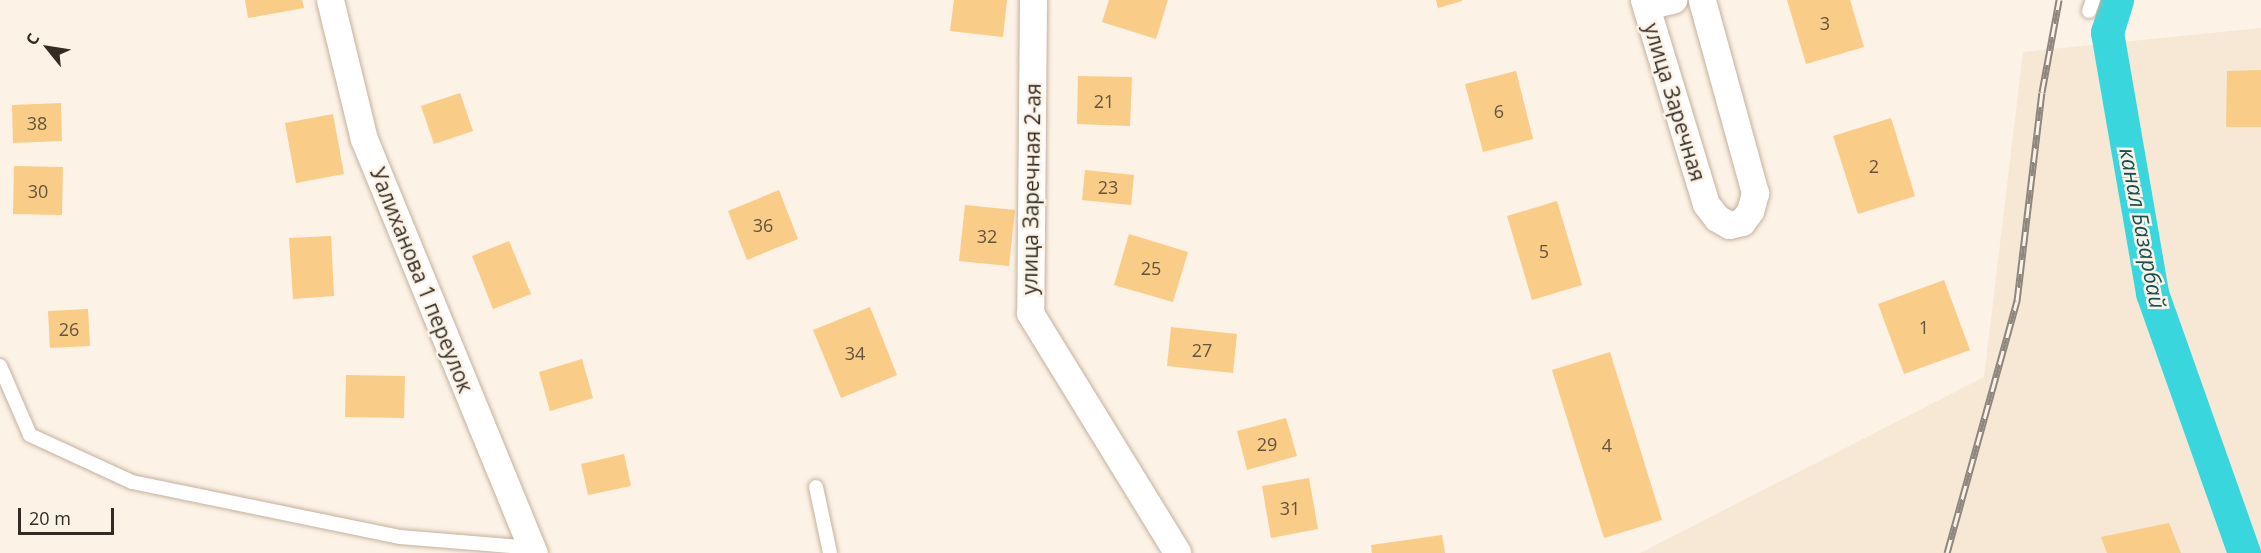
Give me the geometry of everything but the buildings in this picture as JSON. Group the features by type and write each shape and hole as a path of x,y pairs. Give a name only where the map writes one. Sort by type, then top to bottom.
{"street":[{"name":"Уалиханова 1 переулок","path":"330,0 364,139 533,550"},
{"path":"1645,3 1673,0"},
{"name":"улица Заречная","path":"1645,3 1706,204 1718,218 1729,225 1742,222 1750,211 1755,193 1702,0"},
{"name":"улица Заречная 2-ая","path":"1039,5 1030,313 1177,552"}],"lane":[{"path":"0,366 30,435 132,482 400,537 533,550"},
{"path":"816,487 830,553"}],"shaded area":[{"path":"2261,28 2261,553 1640,553 1984,377 2023,52"}],"waterway":[{"name":"канал Базарбай","path":"2117,0 2107,32 2152,293 2244,553"}],"railway":[{"path":"1947,553 2017,301 2042,92 2059,0"}]}
